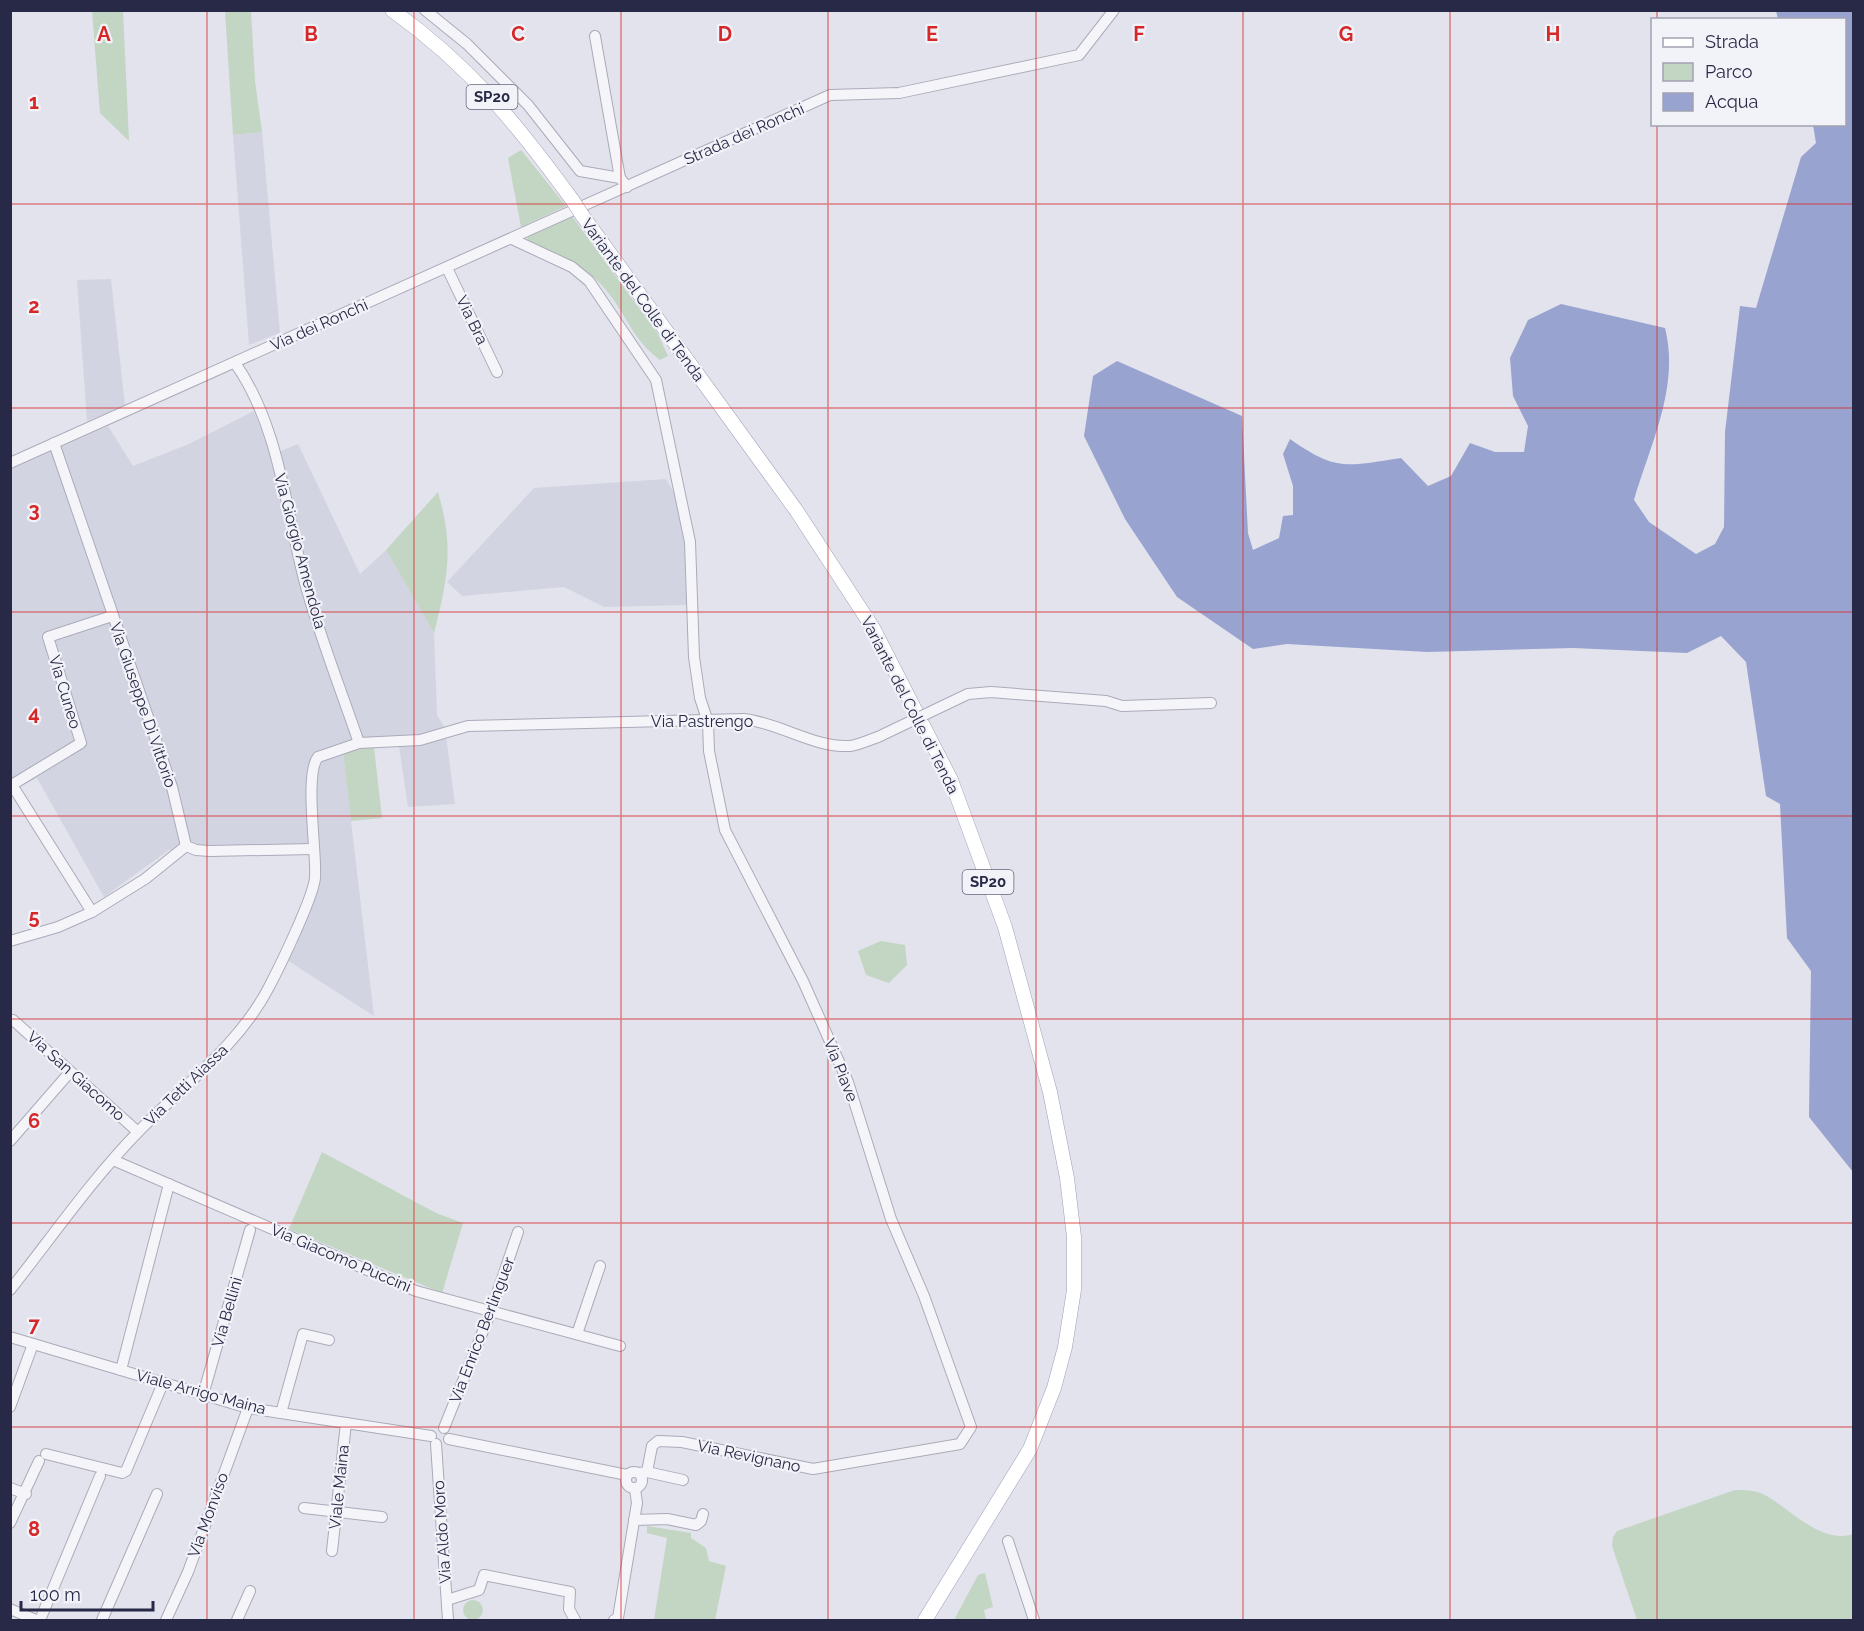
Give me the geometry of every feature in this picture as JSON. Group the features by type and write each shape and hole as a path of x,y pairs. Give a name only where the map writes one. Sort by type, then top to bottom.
{"main road":[{"name":"Variante del Colle di Tenda","path":"392,10 483,86 530,142 796,510 873,628 951,780 1005,927 1050,1092 1067,1178 1074,1237 1074,1290 1065,1347 1054,1388 1030,1449 925,1620"}],"street":[{"path":"425,10 467,44 528,105 580,171 623,182 595,36"},
{"name":"Strada dei Ronchi","path":"623,182 830,96 899,93 1079,56 1114,10"},
{"name":"Via dei Ronchi","path":"10,463 512,239 623,182"},
{"name":"Via Piave","path":"512,239 572,267 589,281 656,380 690,542 694,657 708,722 709,751 725,830 803,981 848,1082 891,1219 924,1296 971,1427"},
{"name":"Via Bra","path":"447,268 497,372"},
{"name":"Via Giorgio Amendola","path":"234,363 249,383 264,420 306,585 359,743"},
{"name":"Via Giuseppe Di Vittorio","path":"54,443 178,805 186,846"},
{"name":"Via Cuneo","path":"11,786 81,743 48,637 112,616"},
{"name":"Via Pastrengo","path":"359,743 420,740 452,729 498,724 575,724 706,718 761,721 825,743 851,746 878,737 968,694 991,692 1106,701 1122,706 1211,703"},
{"name":"Via Tetti Aiassa","path":"10,1290 113,1160 138,1132 228,1045 268,988 314,887 314,761 325,753 359,743"},
{"path":"11,786 92,912"},
{"path":"10,941 63,925 92,912 145,879 186,846 210,852 313,849"},
{"name":"Via San Giacomo","path":"12,1018 138,1132"},
{"path":"10,1141 70,1072"},
{"name":"Via Giacomo Puccini","path":"113,1160 416,1291 620,1346"},
{"path":"122,1370 169,1184"},
{"name":"Via Bellini","path":"203,1395 250,1230"},
{"name":"Via Enrico Berlinguer","path":"444,1428 491,1311 518,1232"},
{"path":"577,1334 600,1266"},
{"path":"280,1413 303,1334 329,1340"},
{"name":"Viale Arrigo Maina","path":"10,1337 248,1408 346,1423 434,1440"},
{"path":"10,1407 33,1344"},
{"path":"10,1523 43,1457 126,1472 164,1383"},
{"name":"Via Monviso","path":"166,1620 188,1572 248,1408"},
{"name":"Viale Maina","path":"332,1551 346,1423"},
{"name":"Via Revignano","path":"614,1620 618,1618 638,1503 635,1489 641,1485 652,1446 658,1441 682,1442 813,1469 960,1444 971,1427"},
{"path":"444,1428 449,1434 449,1439 445,1444 434,1440 436,1429 444,1428"},
{"path":"449,1439 627,1475 633,1472 643,1472 683,1480"},
{"name":"Via Aldo Moro","path":"434,1440 448,1620"},
{"path":"627,1475 626,1481 629,1487 635,1489"},
{"path":"10,1610 38,1620 100,1476"},
{"path":"10,1488 25,1493"},
{"path":"102,1620 158,1494"},
{"path":"304,1508 382,1517"},
{"path":"634,1520 667,1519 696,1525 701,1521 703,1514"},
{"path":"1008,1541 1034,1620"},
{"path":"447,1600 479,1590 484,1575 570,1592 569,1609 575,1620"},
{"path":"237,1620 250,1591"}],"shaded area":[{"path":"262,132 280,333 249,345 233,135"},
{"path":"111,279 125,406 87,421 77,280"},
{"path":"254,411 271,455 298,444 360,574 386,550 434,633 437,715 445,728 455,804 408,807 399,746 374,747 343,753 374,1016 287,960 318,891 316,852 169,850 104,897 37,778 11,791 11,469 108,426 133,466 189,444"},
{"path":"666,479 679,501 686,535 688,605 604,607 564,587 462,596 447,582 534,488"}],"green space":[{"path":"92,11 123,11 129,141 100,113"},
{"path":"225,11 251,11 255,81 262,132 233,135"},
{"path":"521,150 566,206 521,227 508,158"},
{"path":"571,215 658,334 668,356 660,360 643,344 598,281 570,261 527,241 528,234"},
{"path":"438,492 446,530 447,562 443,596 434,633 386,550"},
{"path":"374,747 382,818 351,821 343,752"},
{"path":"881,941 905,945 907,965 889,983 866,975 858,951"},
{"path":"322,1152 436,1213 463,1223 442,1293 289,1229"},
{"path":"1735,1490 1763,1494 1817,1530 1841,1536 1853,1534 1853,1620 1637,1620 1612,1546 1613,1537 1617,1531"},
{"path":"647,1526 691,1533 691,1538 706,1548 709,1561 726,1566 715,1620 654,1620 667,1538 647,1533"},
{"path":"985,1573 993,1607 984,1610 986,1620 954,1620 978,1575"},
{"path":"473,1600 480,1603 483,1610 480,1617 473,1620 466,1617 463,1610 466,1603"}],"water":[{"path":"1776,11 1853,11 1853,1172 1809,1117 1811,971 1787,938 1780,804 1766,796 1746,662 1721,636 1687,653 1573,648 1427,652 1287,644 1253,649 1177,597 1125,519 1084,436 1093,376 1117,361 1242,416 1248,533 1253,550 1279,538 1283,516 1293,515 1293,486 1283,454 1290,439 1319,457 1342,464 1401,458 1428,486 1451,476 1470,443 1495,452 1524,452 1528,426 1513,396 1510,358 1528,320 1561,304 1665,328 1669,350 1666,394 1655,437 1634,500 1649,522 1696,554 1715,544 1724,527 1725,432 1740,306 1756,308 1801,157 1816,143 1813,126 1846,126 1846,18 1778,18"}]}
